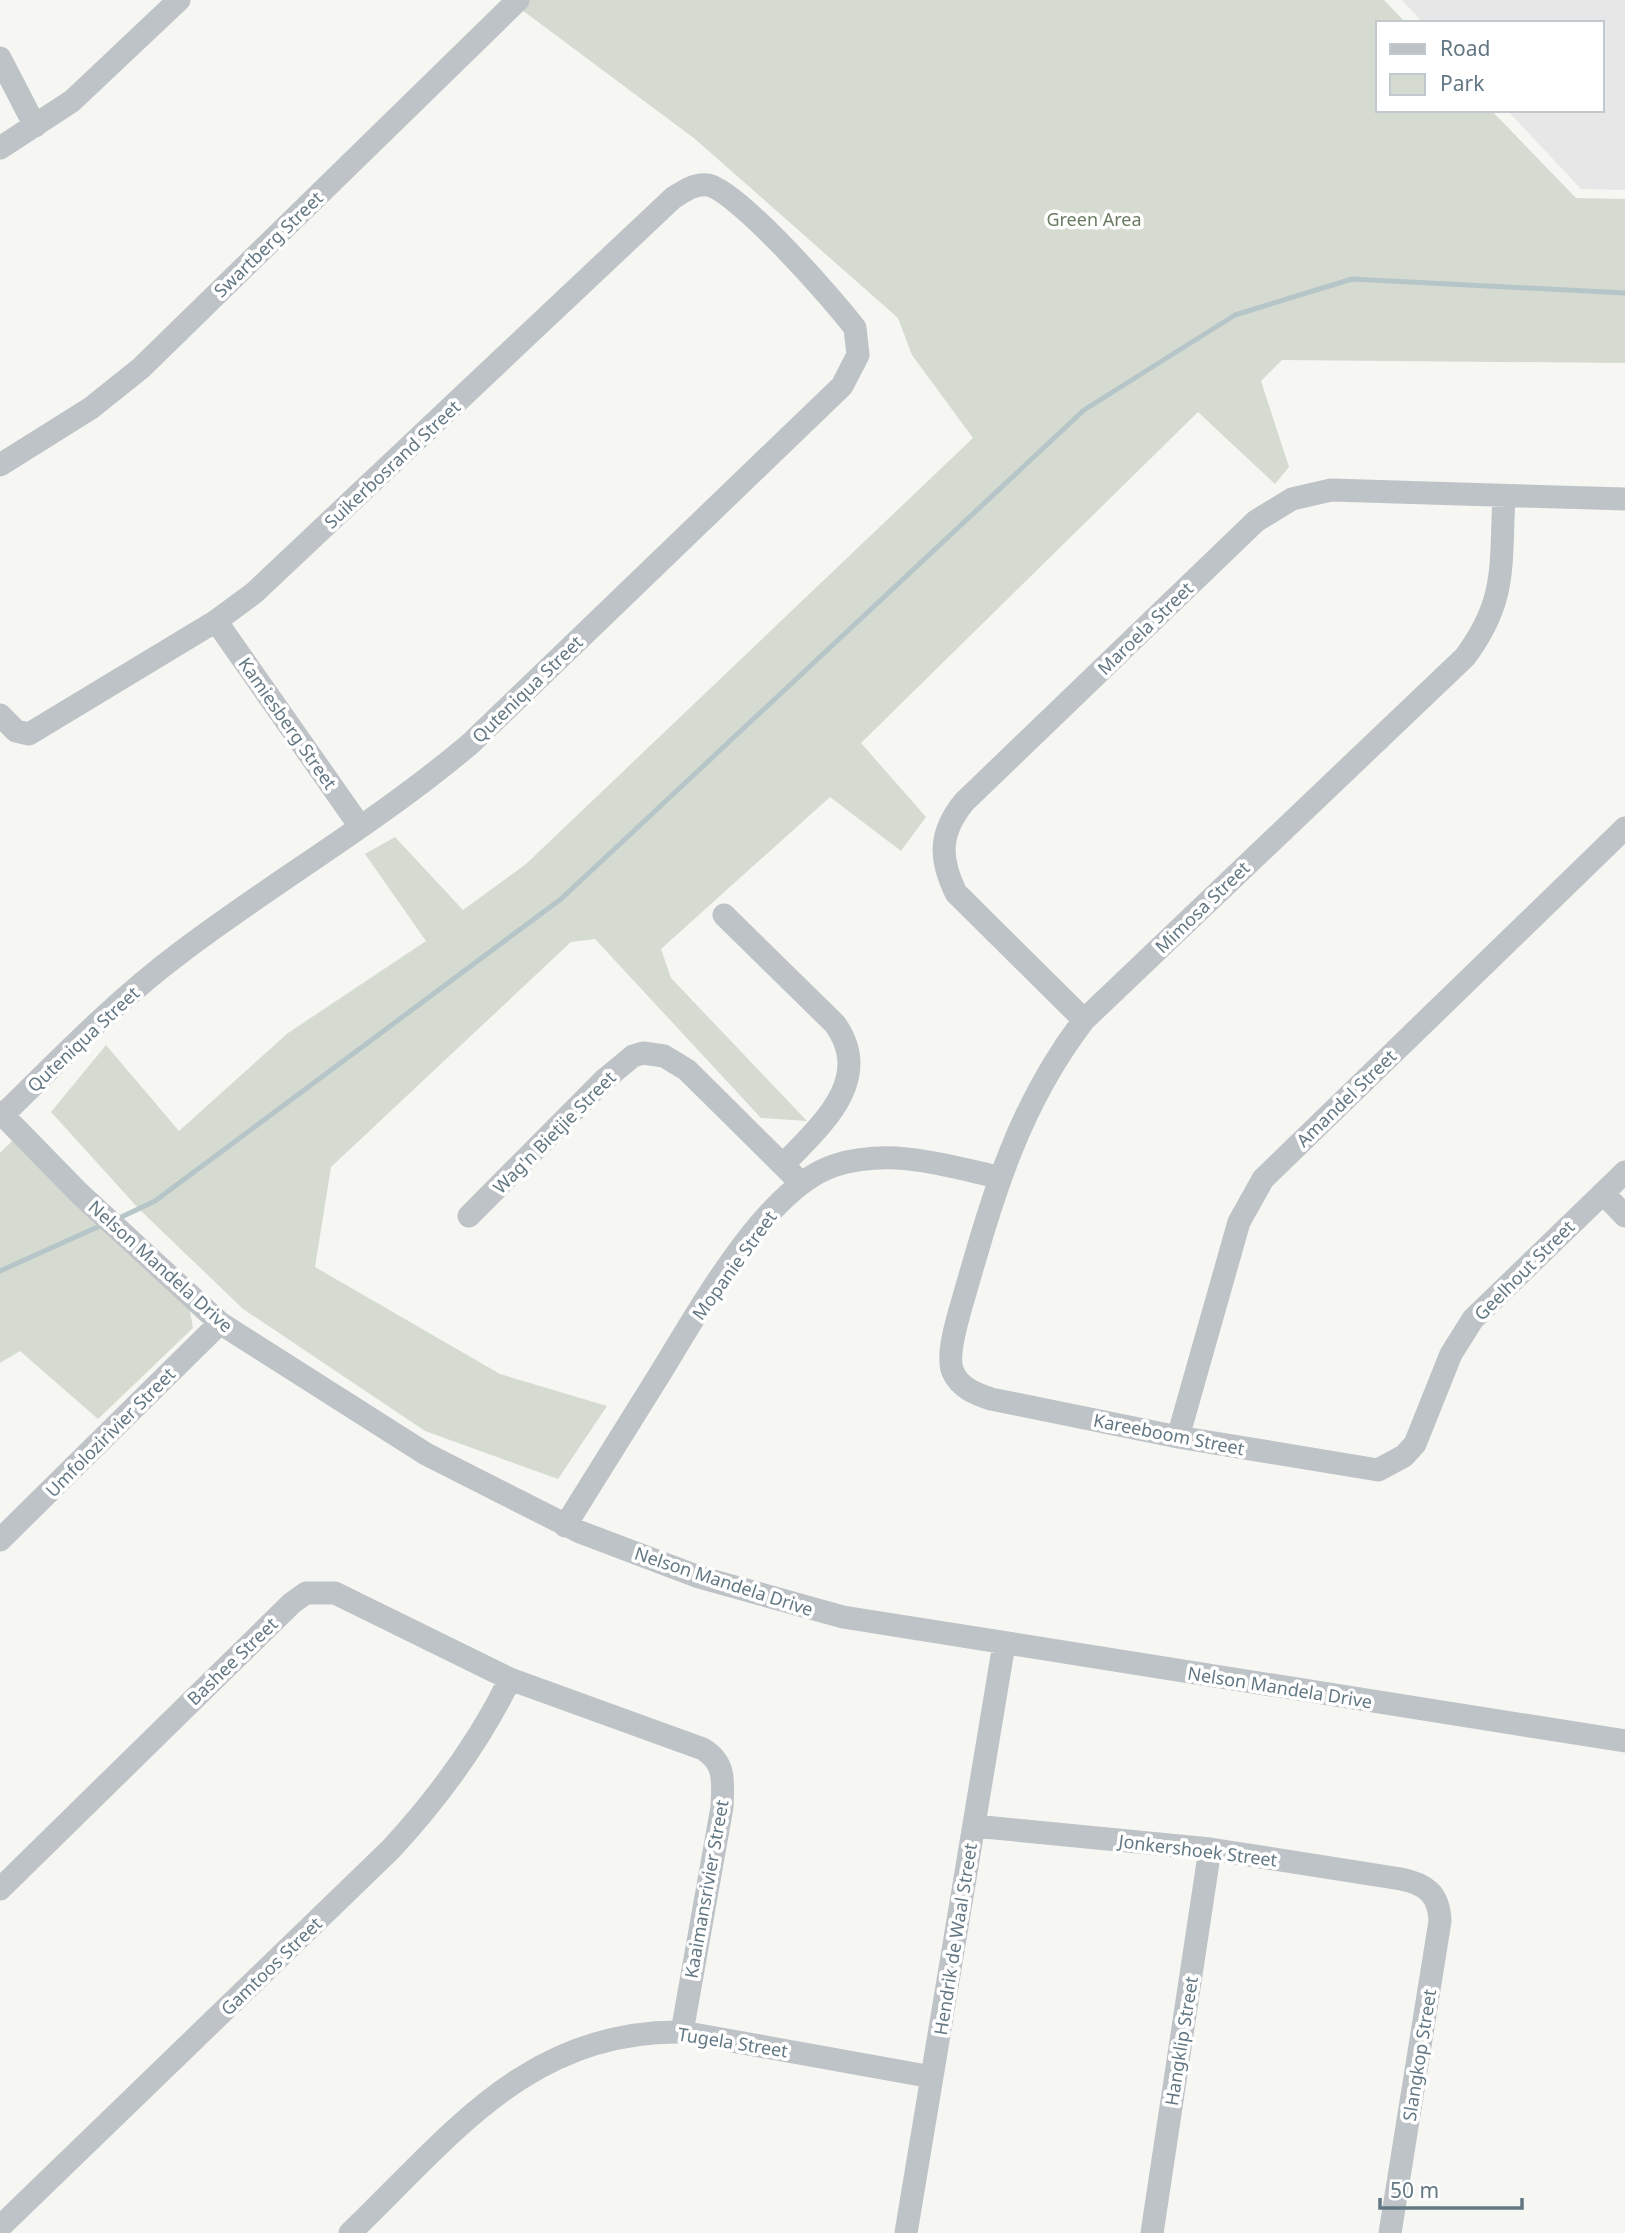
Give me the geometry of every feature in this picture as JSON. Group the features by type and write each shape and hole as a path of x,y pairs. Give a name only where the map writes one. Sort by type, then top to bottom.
{"street":[{"path":"0,148 72,102 179,0"},
{"name":"Swartberg Street","path":"0,465 91,408 141,368 518,0"},
{"path":"0,58 35,126"},
{"name":"Suikerbosrand Street","path":"0,715 16,731 29,734 216,621 264,584 673,198 689,188 704,184 734,198"},
{"name":"Quteniqua Street","path":"1,1114 94,1024 179,953 410,792 470,744 832,396 851,372 858,355 855,328 734,198"},
{"name":"Maroela Street","path":"1084,1020 956,893 947,873 943,842 952,817 964,802 1256,522 1273,510 1309,493 1331,490 1625,499"},
{"name":"Mimosa Street","path":"950,1360 958,1317 998,1177 1052,1064 1084,1020 1465,657 1483,633 1495,608 1500,586 1504,497"},
{"name":"Kamiesberg Street","path":"216,621 359,825"},
{"name":"Amandel Street","path":"1178,1437 1239,1222 1263,1180 1625,828"},
{"path":"724,915 835,1024 844,1037 848,1050 848,1075 841,1098 828,1118 784,1164"},
{"name":"Wag'n Bietjie Street","path":"470,1216 604,1080 621,1064 643,1053 664,1056 687,1070 801,1183"},
{"name":"Nelson Mandela Drive","path":"1,1114 79,1193 220,1323 426,1454 565,1526 699,1577 773,1600 843,1617 1625,1741"},
{"name":"Mopanie Street","path":"565,1526 718,1282 778,1204 801,1183 834,1166 896,1156 998,1177"},
{"name":"Geelhout Street","path":"1404,1456 1422,1431 1451,1354 1473,1319 1625,1172"},
{"path":"1603,1194 1625,1216"},
{"name":"Umfolozirivier Street","path":"0,1540 220,1323"},
{"name":"Kareeboom Street","path":"950,1360 952,1371 960,1382 973,1393 991,1399 1178,1437 1365,1470 1378,1470 1404,1456"},
{"name":"Bashee Street","path":"0,1888 271,1622 306,1593 328,1592 355,1601 510,1679"},
{"name":"Hendrik de Waal Street","path":"906,2233 1004,1644"},
{"name":"Kaaimansrivier Street","path":"510,1679 703,1749 715,1756 722,1769 722,1807 682,2032"},
{"name":"Gamtoos Street","path":"0,2227 400,1839 467,1756 486,1728 510,1679"},
{"name":"Jonkershoek Street","path":"974,1826 1210,1849 1421,1883"},
{"name":"Hangklip Street","path":"1152,2233 1210,1849"},
{"name":"Slangkop Street","path":"1390,2233 1440,1921 1439,1906 1433,1894 1421,1883"},
{"name":"Tugela Street","path":"350,2233 480,2108 522,2076 592,2042 646,2032 682,2032 932,2077"}],"shaded area":[{"path":"1402,0 1625,0 1625,190 1581,189 1509,112 1604,112 1604,21 1421,21"}],"green space":[{"name":"Green Area","path":"518,0 1384,0 1404,21 1376,21 1376,112 1493,112 1576,198 1625,199 1625,363 1282,360 1261,381 1289,467 1275,484 1198,412 861,743 926,817 901,851 830,797 661,949 671,978 807,1121 761,1118 595,939 571,942 331,1167 315,1267 500,1374 607,1406 558,1479 425,1431 243,1309 139,1209 51,1112 106,1045 179,1131 288,1033 426,941 365,854 395,837 463,910 526,864 973,438 912,355 898,318 695,139 514,4"},
{"path":"19,1134 189,1305 193,1328 98,1419 20,1351 0,1363 0,1153"}],"waterway":[{"path":"115,1220 155,1201 561,899 1084,410 1235,315 1352,279 1625,293"},
{"path":"0,1271 102,1225"}]}
